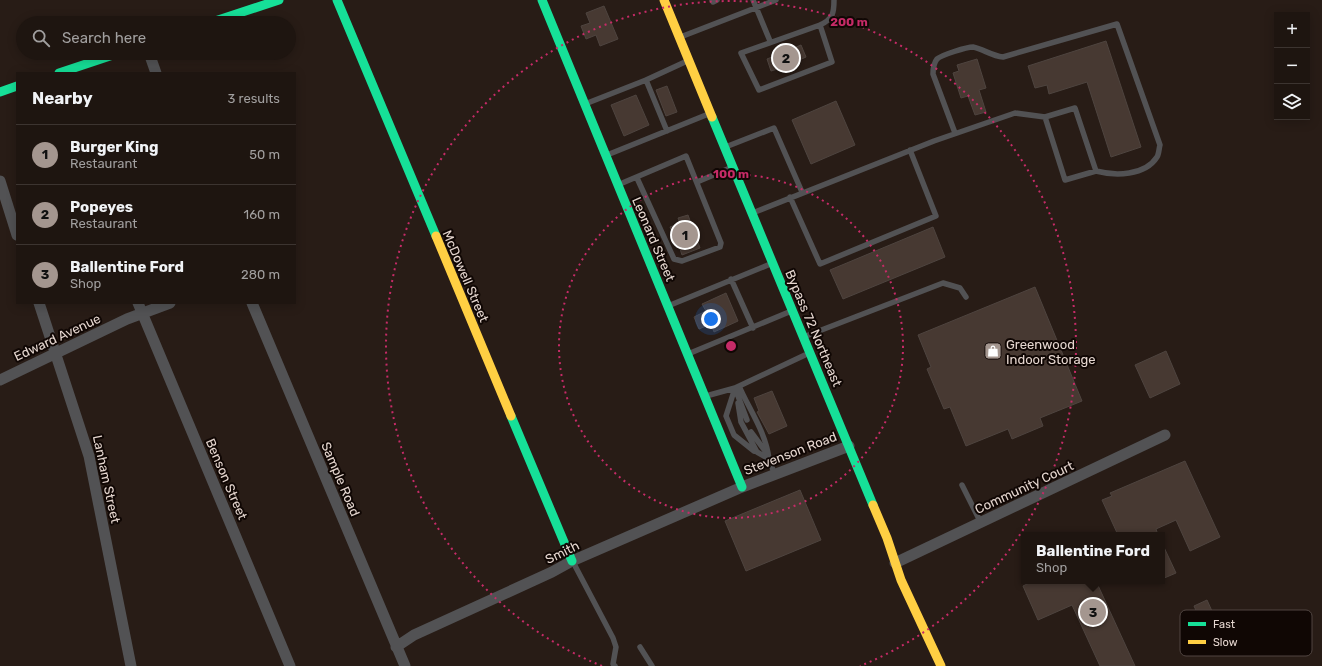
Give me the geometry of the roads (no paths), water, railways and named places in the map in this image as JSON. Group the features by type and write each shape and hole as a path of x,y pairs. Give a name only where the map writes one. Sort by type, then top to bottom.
{"main road":[{"path":"231,16 279,0"},
{"name":"McDowell Street","path":"337,0 572,561"},
{"name":"Leonard Street","path":"542,0 742,487"},
{"name":"Bypass 72 Northeast","path":"664,0 887,538 901,580 941,666"},
{"path":"61,72 98,60"},
{"path":"0,92 16,86"}],"street":[{"path":"151,60 156,72"},
{"path":"0,181 16,231"},
{"name":"Lanham Street","path":"39,304 81,427 89,456 131,666"},
{"name":"Edward Avenue","path":"0,380 140,308 164,304"},
{"name":"Sample Road","path":"252,304 405,666"},
{"name":"Benson Street","path":"140,308 290,666"},
{"name":"Community Court","path":"895,563 1165,435"},
{"name":"Stevenson Road","path":"742,487 849,446"},
{"name":"Smith","path":"396,647 414,635 552,572 572,561 742,487"}],"lane":[{"path":"712,0 713,2 717,0"},
{"path":"753,0 770,41"},
{"path":"680,37 776,0"},
{"path":"820,25 832,62 759,90 741,53 770,41 828,21 834,14 834,0"},
{"path":"955,133 933,74 933,67 937,59 943,55 974,47 996,56 1003,57 1117,24 1160,145 1157,157 1148,166 1127,174 1110,175 1096,171 1065,180 1045,117"},
{"path":"585,104 646,80 689,60"},
{"path":"646,80 668,131"},
{"path":"752,213 910,150 1015,113 1045,117 1075,108 1096,171"},
{"path":"606,155 711,113"},
{"path":"725,147 774,128 802,192"},
{"path":"790,197 820,264 936,216 910,150"},
{"path":"618,185 686,156 721,244 720,247 682,261 674,259 637,178"},
{"path":"697,182 733,167"},
{"path":"668,306 772,263"},
{"path":"731,279 753,328"},
{"path":"804,337 942,283 960,288 966,298"},
{"path":"688,354 753,328 792,310"},
{"path":"705,396 737,387 810,353"},
{"path":"737,387 747,420"},
{"path":"737,387 741,422 757,452"},
{"path":"737,387 726,416 734,435 769,460"},
{"path":"737,387 759,424 768,446 769,460"},
{"path":"751,432 769,460 776,475"},
{"path":"962,485 981,523"},
{"path":"572,561 613,638 616,648 613,664 615,666"},
{"path":"640,647 652,666"}],"place":[{"name":"Popeyes","path":"786,58"},
{"name":"Burger King","path":"685,235"},
{"name":"Greenwood Indoor Storage","path":"993,351"},
{"name":"Ballentine Ford","path":"1093,612"}]}
